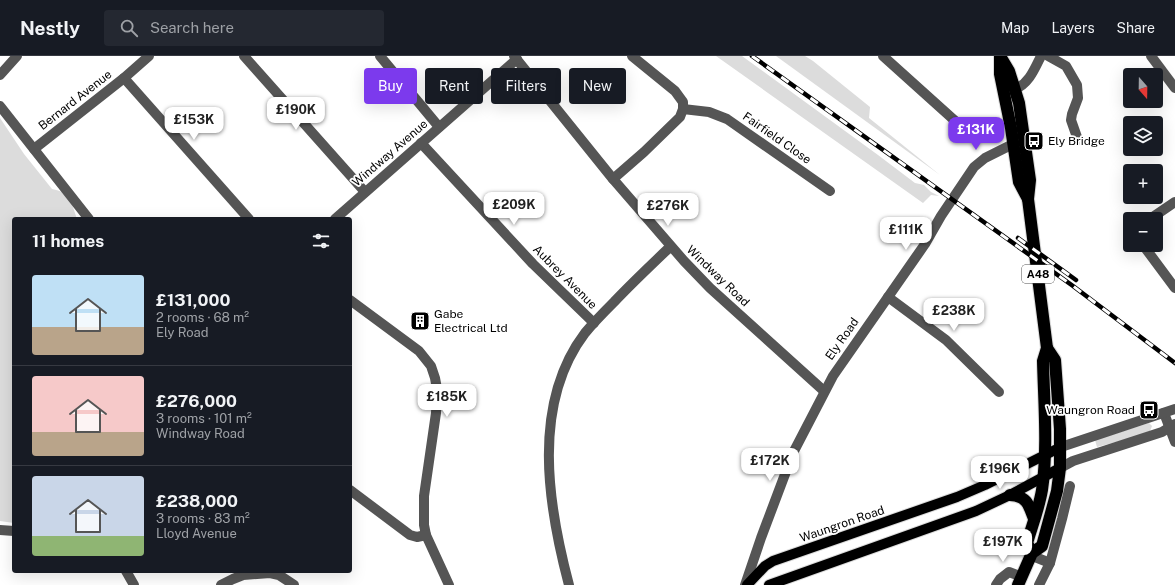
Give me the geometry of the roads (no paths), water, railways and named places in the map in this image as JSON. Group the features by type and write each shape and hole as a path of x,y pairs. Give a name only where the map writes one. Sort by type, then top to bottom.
{"highway":[{"name":"A48","path":"1000,56 1010,71 1022,125 1030,180 1028,199 1044,312 1047,348 1043,361 1045,455 1040,496 1027,543 1031,554"},
{"name":"A48","path":"1000,56 1000,74 1008,110 1019,182 1028,199"},
{"name":"A48","path":"1020,581 1031,554 1042,546 1057,491 1060,468 1061,447 1055,360 1047,348"},
{"path":"1010,495 1021,497 1025,500 1030,507 1034,519"}],"main road":[{"name":"Waungron Road","path":"746,585 765,566 773,561 958,497 1061,447"},
{"path":"769,585 976,511 1010,495 1060,468"}],"street":[{"path":"0,75 17,56"},
{"name":"Bernard Avenue","path":"34,149 124,78 149,56"},
{"path":"244,56 365,192"},
{"path":"380,56 439,127"},
{"path":"614,179 680,117 683,109 683,102 675,91 632,56"},
{"path":"883,56 973,137"},
{"path":"1015,89 1023,86 1041,56"},
{"path":"1048,56 1066,66 1077,86 1079,92 1078,98 1071,120 1078,140"},
{"path":"1152,56 1175,88"},
{"name":"Windway Avenue","path":"337,217 515,58"},
{"name":"Windway Road","path":"515,58 670,247 710,288 824,392"},
{"path":"124,78 247,217"},
{"path":"0,106 87,217"},
{"name":"Fairfield Close","path":"683,109 709,112 727,119 830,191"},
{"name":"Aubrey Avenue","path":"421,142 533,264 594,323"},
{"name":"Ely Road","path":"746,585 761,538 785,474 805,429 836,371 925,244 941,216 974,167 985,158 1013,144"},
{"path":"1160,212 1175,202"},
{"path":"569,585 557,535 551,493 549,457 554,404 564,371 572,353 584,334 670,247"},
{"path":"1148,252 1175,288"},
{"path":"888,297 946,340 999,392"},
{"path":"352,301 419,351 431,366 437,390 436,413 424,502 424,525 426,536 449,585"},
{"name":"Waungron Road","path":"1061,447 1175,409"},
{"path":"1164,413 1172,426 1175,442"},
{"path":"1060,468 1073,461 1145,438 1172,426"},
{"path":"1039,585 1050,562 1070,486"},
{"path":"352,492 410,535 417,537 426,536"},
{"path":"0,530 12,532"},
{"path":"1031,554 1050,562"},
{"path":"996,585 1000,579 1009,572 1020,581"},
{"path":"127,573 134,585"},
{"path":"221,585 243,575 270,574 279,575 294,585"}],"railway":[{"path":"752,56 1073,286 1175,363"},
{"path":"1018,238 1076,280"}],"place":[{"name":"Ely Bridge","path":"1034,141"},
{"name":"Gabe Electrical Ltd","path":"420,321"},
{"name":"Waungron Road","path":"1149,410"}]}
